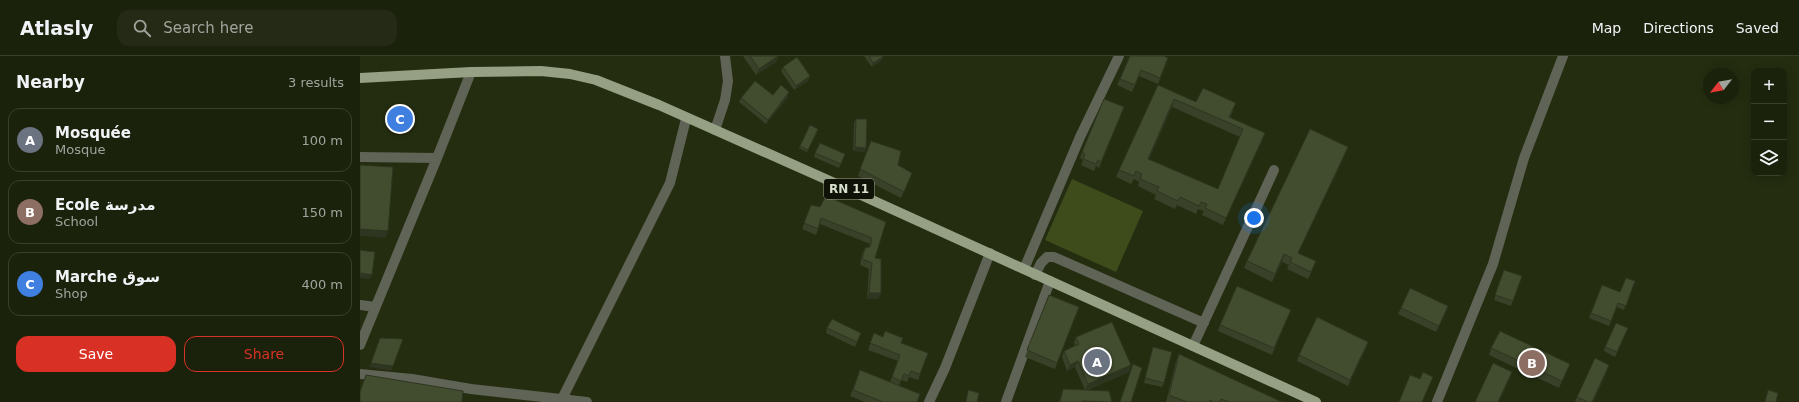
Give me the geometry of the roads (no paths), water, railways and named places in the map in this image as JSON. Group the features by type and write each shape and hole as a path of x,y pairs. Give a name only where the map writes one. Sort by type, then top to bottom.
{"main road":[{"name":"RN 11","path":"360,78 470,72 541,71 570,74 596,80 623,90 715,130 990,253 1035,275 1316,402"}],"street":[{"path":"715,130 725,100 728,81 725,56"},
{"path":"1024,269 1080,137 1118,56"},
{"path":"1437,402 1493,264 1524,158 1563,56"},
{"path":"360,345 437,158 470,72"},
{"path":"562,399 670,183 686,118"},
{"path":"360,157 437,158"},
{"path":"1193,346 1274,170"},
{"path":"929,402 945,368 990,253"},
{"path":"1035,275 1041,263 1047,257 1054,257 1204,323"},
{"path":"1006,402 1050,281"},
{"path":"360,305 375,307"},
{"path":"360,374 412,379 471,389 587,402"}],"place":[{"name":"Marche سوق","path":"400,119"},
{"name":"Mosquée","path":"1097,362"},
{"name":"Ecole مدرسة","path":"1532,363"}]}
